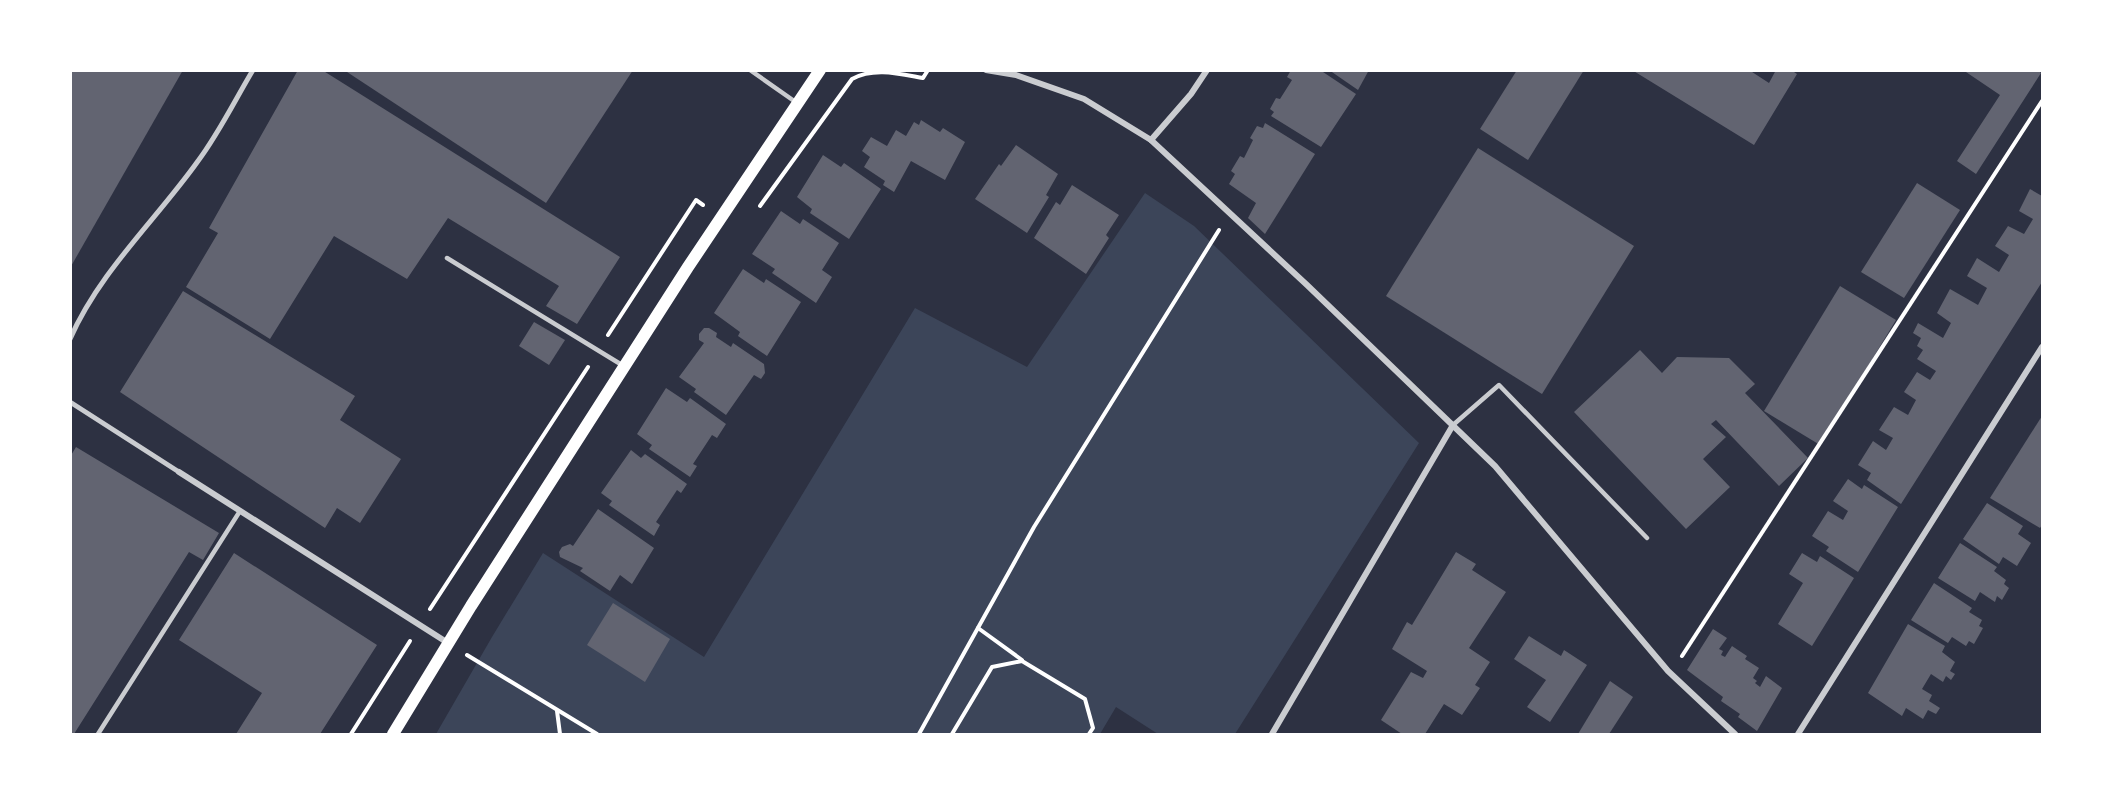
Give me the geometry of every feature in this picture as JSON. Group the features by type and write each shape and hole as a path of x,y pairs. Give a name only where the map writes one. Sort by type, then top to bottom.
{"main road":[{"path":"393,735 448,643 688,267 820,70"}],"street":[{"path":"986,70 1016,75 1084,99 1151,140 1307,285 1495,466 1668,671 1735,735"},
{"path":"1151,140 1191,94 1207,70"},
{"path":"70,339 104,281 199,160 252,71"},
{"path":"1798,735 2043,347"},
{"path":"70,402 448,643"},
{"path":"1272,735 1453,425"}],"lane":[{"path":"750,70 797,103"},
{"path":"447,258 625,366"},
{"path":"1453,425 1498,385 1647,538"},
{"path":"98,735 240,511"}],"path":[{"path":"767,196 852,79 862,74 895,73 923,78 928,70"},
{"path":"1668,671 1683,655 2043,100"},
{"path":"612,330 696,200 700,203"},
{"path":"919,735 1034,527 1229,213"},
{"path":"351,735 420,624 587,369"},
{"path":"443,589 450,593"},
{"path":"978,628 1023,661 1085,699 1093,728 1089,735"},
{"path":"448,643 597,735"},
{"path":"952,735 992,667 1023,661"},
{"path":"557,710 560,735"}],"shaded area":[{"path":"1145,193 1194,226 1419,443 1235,734 1158,734 1116,707 1100,734 436,734 543,553 704,657 915,308 1027,367"}],"building":[{"path":"70,70 183,70 70,268"},
{"path":"298,70 322,70 620,257 577,324 546,306 559,286 448,218 407,279 334,236 270,339 186,287 218,233 209,228"},
{"path":"344,70 633,70 546,203"},
{"path":"1291,70 1320,70 1356,94 1321,147 1271,116 1274,112 1270,109 1276,98 1280,99 1292,80 1287,77"},
{"path":"1329,70 1369,70 1358,90"},
{"path":"1517,70 1584,70 1528,160 1480,129"},
{"path":"1632,70 1749,70 1769,83 1776,70 1791,70 1797,74 1754,145"},
{"path":"1963,70 2038,70 2041,73 1976,174 1957,161 2000,95"},
{"path":"921,120 940,132 943,128 965,142 945,180 911,161 894,192 883,185 885,181 864,167 870,157 862,151 871,137 887,146 896,130 906,136 914,122 919,125"},
{"path":"1265,123 1315,154 1265,234 1248,218 1256,203 1229,184 1235,174 1231,171 1240,156 1244,158 1253,140 1250,138 1257,126 1263,128"},
{"path":"1016,145 1058,174 1046,195 1049,197 1027,233 975,199 999,164 1001,166"},
{"path":"1478,148 1634,246 1542,394 1386,296"},
{"path":"823,155 841,167 844,163 881,189 849,239 810,213 812,209 797,197"},
{"path":"1917,183 1960,210 1904,298 1861,272"},
{"path":"1072,185 1119,215 1106,235 1109,238 1086,274 1034,238 1056,202 1060,205"},
{"path":"2030,189 2042,196 2042,282 1901,504 1867,480 1871,473 1858,465 1873,441 1886,450 1893,438 1879,430 1894,407 1908,415 1916,400 1904,392 1917,372 1930,380 1936,371 1917,359 1923,350 1917,346 1921,338 1913,333 1918,323 1943,338 1951,323 1937,313 1950,289 1978,305 1987,288 1967,276 1977,258 1999,272 2009,255 1995,246 2008,226 2024,234 2033,219 2019,211"},
{"path":"781,211 800,224 803,219 839,243 822,270 832,277 816,303 772,273 775,269 752,254"},
{"path":"743,269 764,283 766,279 801,302 767,356 738,336 740,332 714,313"},
{"path":"1840,286 1896,320 1820,445 1764,411"},
{"path":"183,291 355,396 340,420 401,459 360,523 337,508 325,528 120,392"},
{"path":"534,322 565,340 549,365 519,346"},
{"path":"704,328 709,328 717,333 716,337 731,347 733,343 764,364 765,373 761,379 754,375 726,415 694,392 696,389 679,377 704,343 699,340 699,334"},
{"path":"1640,350 1662,373 1677,357 1729,358 1755,384 1745,393 1808,458 1779,486 1716,420 1711,424 1726,437 1703,459 1730,487 1686,529 1574,412"},
{"path":"666,388 687,402 690,398 726,424 717,438 712,435 693,464 697,466 690,477 649,449 652,445 637,434"},
{"path":"2042,416 2042,525 2040,528 1990,498"},
{"path":"76,447 219,533 203,560 189,552 74,734 70,734 70,457"},
{"path":"631,450 641,458 645,454 687,484 681,493 677,490 656,522 660,525 654,536 609,505 612,501 601,493"},
{"path":"1848,479 1862,489 1864,485 1898,507 1858,572 1826,551 1829,547 1812,536 1828,511 1843,520 1848,511 1833,501"},
{"path":"1987,503 2023,526 2018,534 2031,543 2017,566 2003,557 1999,564 1963,539"},
{"path":"598,509 654,548 632,584 620,575 610,591 580,571 583,568 560,557 559,552 562,547 570,544 573,546"},
{"path":"1960,543 1997,567 1994,571 2006,580 2004,584 2009,588 2002,600 1997,596 1995,602 1980,592 1975,601 1938,578"},
{"path":"1456,552 1476,564 1472,570 1506,592 1469,648 1490,662 1475,685 1480,688 1462,715 1444,704 1425,734 1402,734 1381,720 1411,672 1423,678 1427,671 1392,649 1407,622 1412,625"},
{"path":"234,553 377,645 320,734 236,734 262,693 179,640"},
{"path":"1802,553 1817,562 1820,556 1854,578 1812,646 1778,624 1803,583 1789,574"},
{"path":"1934,583 1972,608 1969,612 1982,620 1979,626 1983,628 1974,644 1969,641 1966,646 1952,637 1948,643 1911,620"},
{"path":"613,603 670,639 645,682 587,645"},
{"path":"1908,624 1945,646 1942,652 1955,662 1950,671 1955,674 1951,680 1946,676 1943,682 1931,674 1922,689 1932,695 1929,701 1940,708 1936,714 1928,710 1923,719 1906,708 1902,716 1868,693"},
{"path":"1713,629 1727,638 1719,649 1723,651 1721,655 1725,657 1732,646 1747,656 1745,659 1759,668 1753,678 1757,681 1755,683 1760,687 1766,676 1782,688 1757,731 1738,717 1740,714 1721,701 1723,697 1687,670"},
{"path":"1529,636 1561,656 1564,650 1587,665 1550,722 1527,707 1546,680 1514,659"},
{"path":"1610,681 1633,697 1609,734 1578,734"}]}
